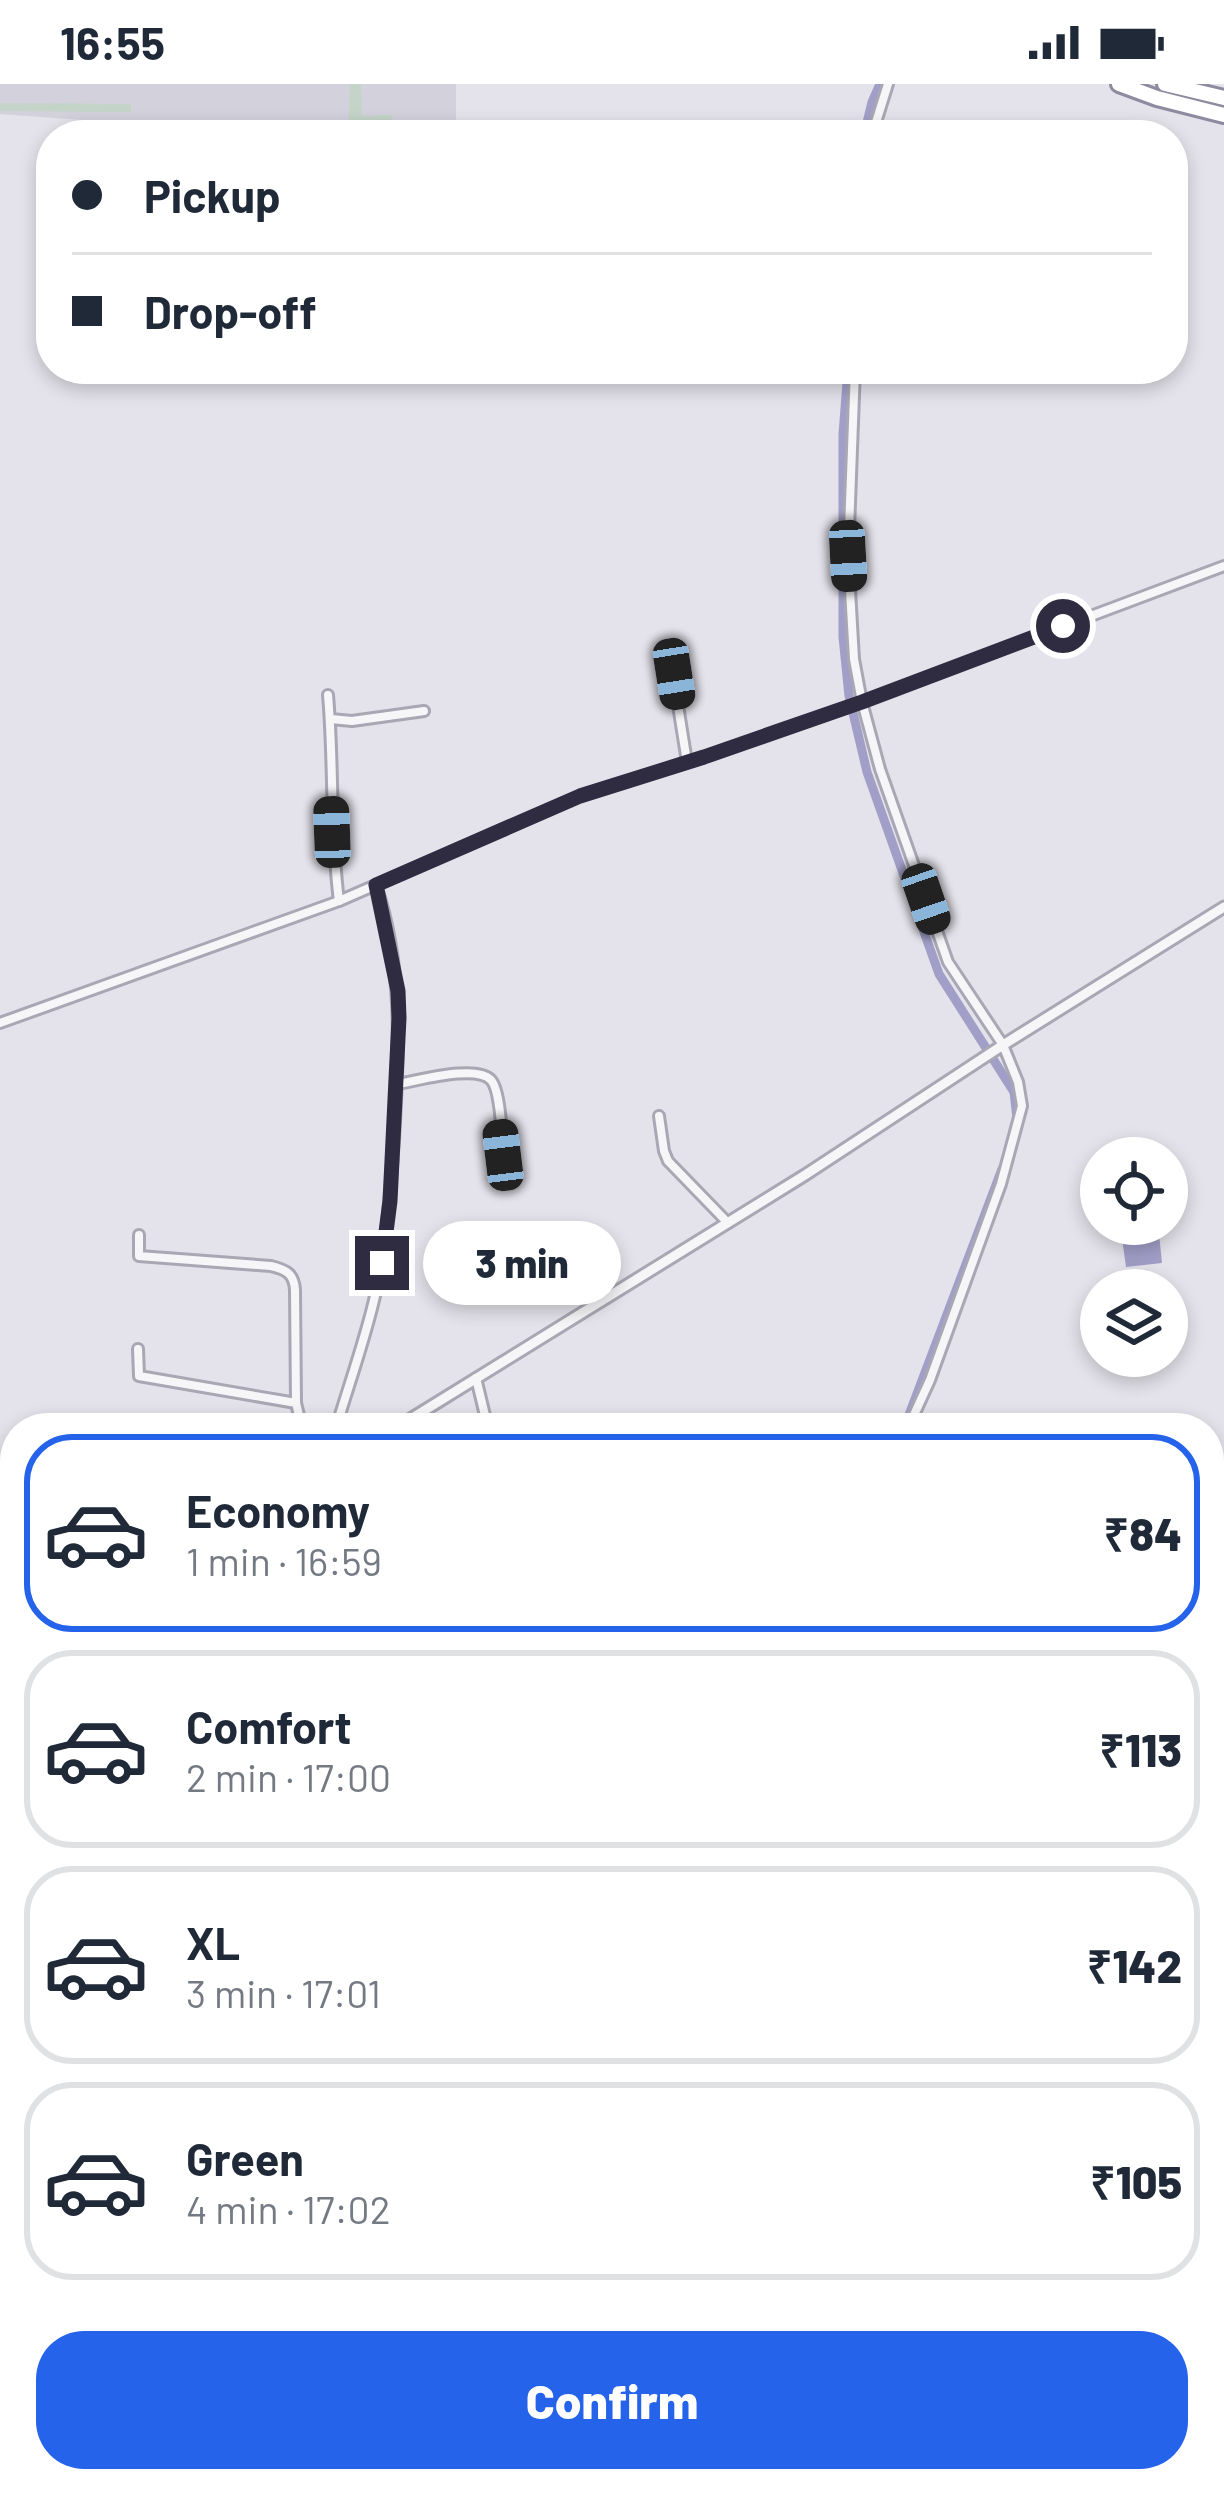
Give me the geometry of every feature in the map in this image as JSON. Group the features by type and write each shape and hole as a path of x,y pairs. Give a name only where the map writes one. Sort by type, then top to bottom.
{"highway":[{"path":"1119,84 1224,115"},
{"path":"1165,84 1224,98"}],"street":[{"path":"877,120 888,84"},
{"path":"854,384 848,556 855,704 948,962 1022,1095 1022,1117 1001,1184 915,1413"},
{"path":"0,1024 339,901 580,796 855,704 1224,566"},
{"path":"674,674 687,762"},
{"path":"328,694 332,845 339,901"},
{"path":"331,719 352,721 424,711"},
{"path":"340,1413 385,1248 398,1084 398,991 376,885"},
{"path":"420,1413 1224,907"},
{"path":"398,1084 467,1072 488,1077 494,1082 503,1155"},
{"path":"659,1115 668,1162 728,1223"},
{"path":"139,1235 139,1256 271,1266 289,1273 295,1290 298,1413"},
{"path":"138,1349 139,1376 296,1403"},
{"path":"476,1378 484,1413"}],"shaded area":[{"path":"0,84 456,84 456,120 82,120 0,114"}],"green space":[{"path":"350,84 361,84 362,116 392,115 392,120 349,120"},
{"path":"0,103 131,104 131,112 0,111"}],"water":[{"path":"1123,1245 1160,1245 1162,1263 1126,1267"}],"waterway":[{"path":"868,120 880,84"},
{"path":"847,384 843,637 849,696 867,772 939,974 1014,1092 1017,1118"},
{"path":"910,1413 1002,1169"}],"route":[{"path":"382,1263 390,1201 399,1018 398,991 376,885 580,796 862,702 1063,626"}]}
